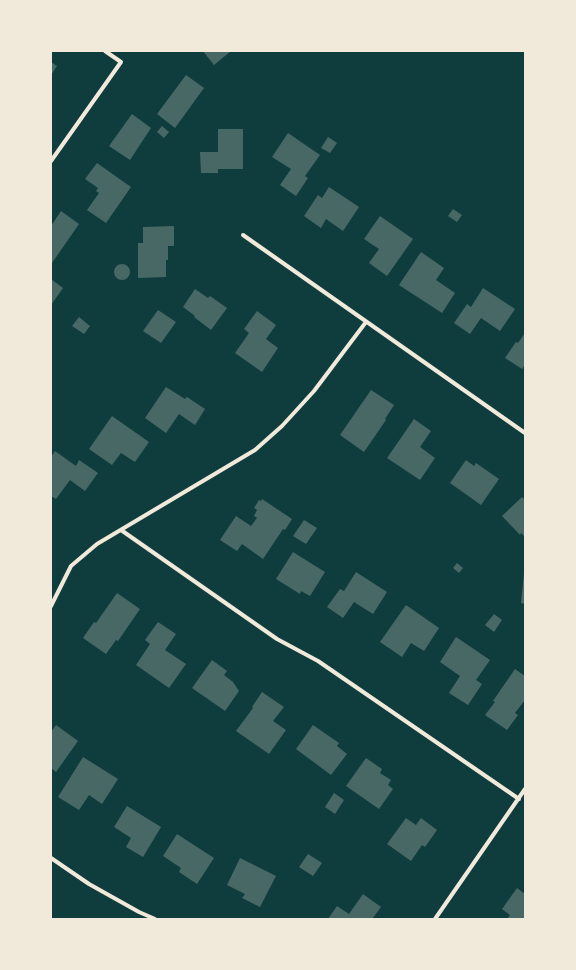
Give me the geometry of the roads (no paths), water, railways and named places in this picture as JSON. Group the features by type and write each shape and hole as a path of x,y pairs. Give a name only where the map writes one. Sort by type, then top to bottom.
{"street":[{"path":"51,161 121,62 105,51"},
{"path":"243,235 525,433"},
{"path":"51,606 71,566 97,544 254,450 282,426 314,391 366,322"},
{"path":"121,530 277,639 318,661 519,798"},
{"path":"435,919 525,789"},
{"path":"51,858 89,884 139,912 155,919"}]}
